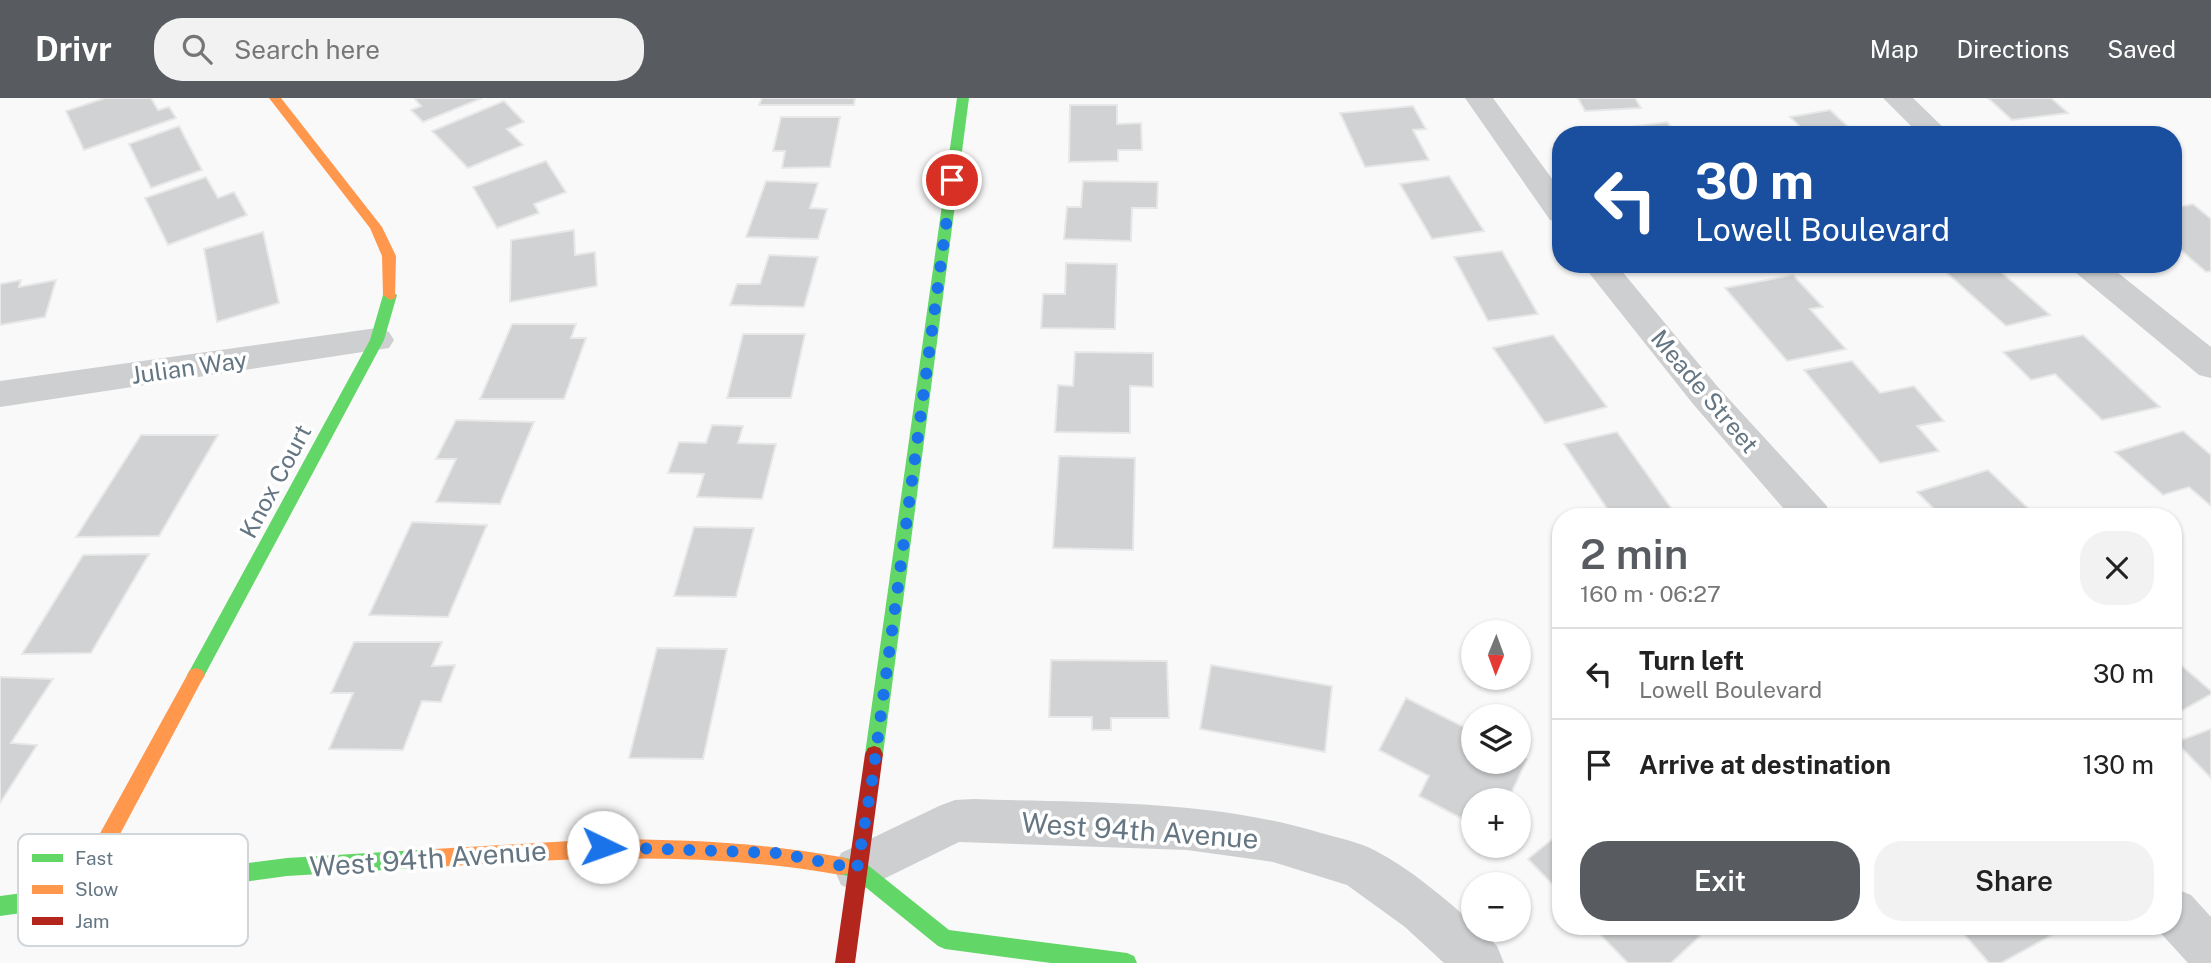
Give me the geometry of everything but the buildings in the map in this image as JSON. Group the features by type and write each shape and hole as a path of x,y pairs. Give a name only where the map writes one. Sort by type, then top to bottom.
{"street":[{"name":"Knox Court","path":"110,834 377,340 390,300 392,260 389,249 376,227 275,98"},
{"path":"845,963 872,781 963,98"},
{"path":"1479,98 1552,200"},
{"path":"1897,98 1927,126"},
{"name":"Meade Street","path":"1605,273 1705,395 1806,508"},
{"path":"2097,273 2211,366"},
{"name":"Julian Way","path":"0,394 377,340"},
{"name":"West 94th Avenue","path":"857,869 955,821 1187,828 1273,841 1360,866 1422,910 1480,963"},
{"name":"West 94th Avenue","path":"248,872 287,867 603,847 779,853 857,869 945,939 986,942 1126,963"},
{"name":"West 94th Avenue","path":"0,906 18,903"},
{"path":"2182,921 2211,952"}],"traffic: fast":[{"path":"874,754 963,98"},
{"path":"196,675 377,340 390,295"},
{"path":"248,872 287,867 434,858"},
{"path":"841,866 857,869 945,939 1127,963"},
{"path":"0,906 18,904"}],"traffic: slow":[{"path":"275,98 376,227 389,256 390,295"},
{"path":"110,834 196,675"},
{"path":"434,858 587,849 689,849 791,857 841,866"}],"traffic: jam":[{"path":"845,963 874,754"}],"route":[{"path":"603,847 779,853 857,869 872,781 952,180"}]}
